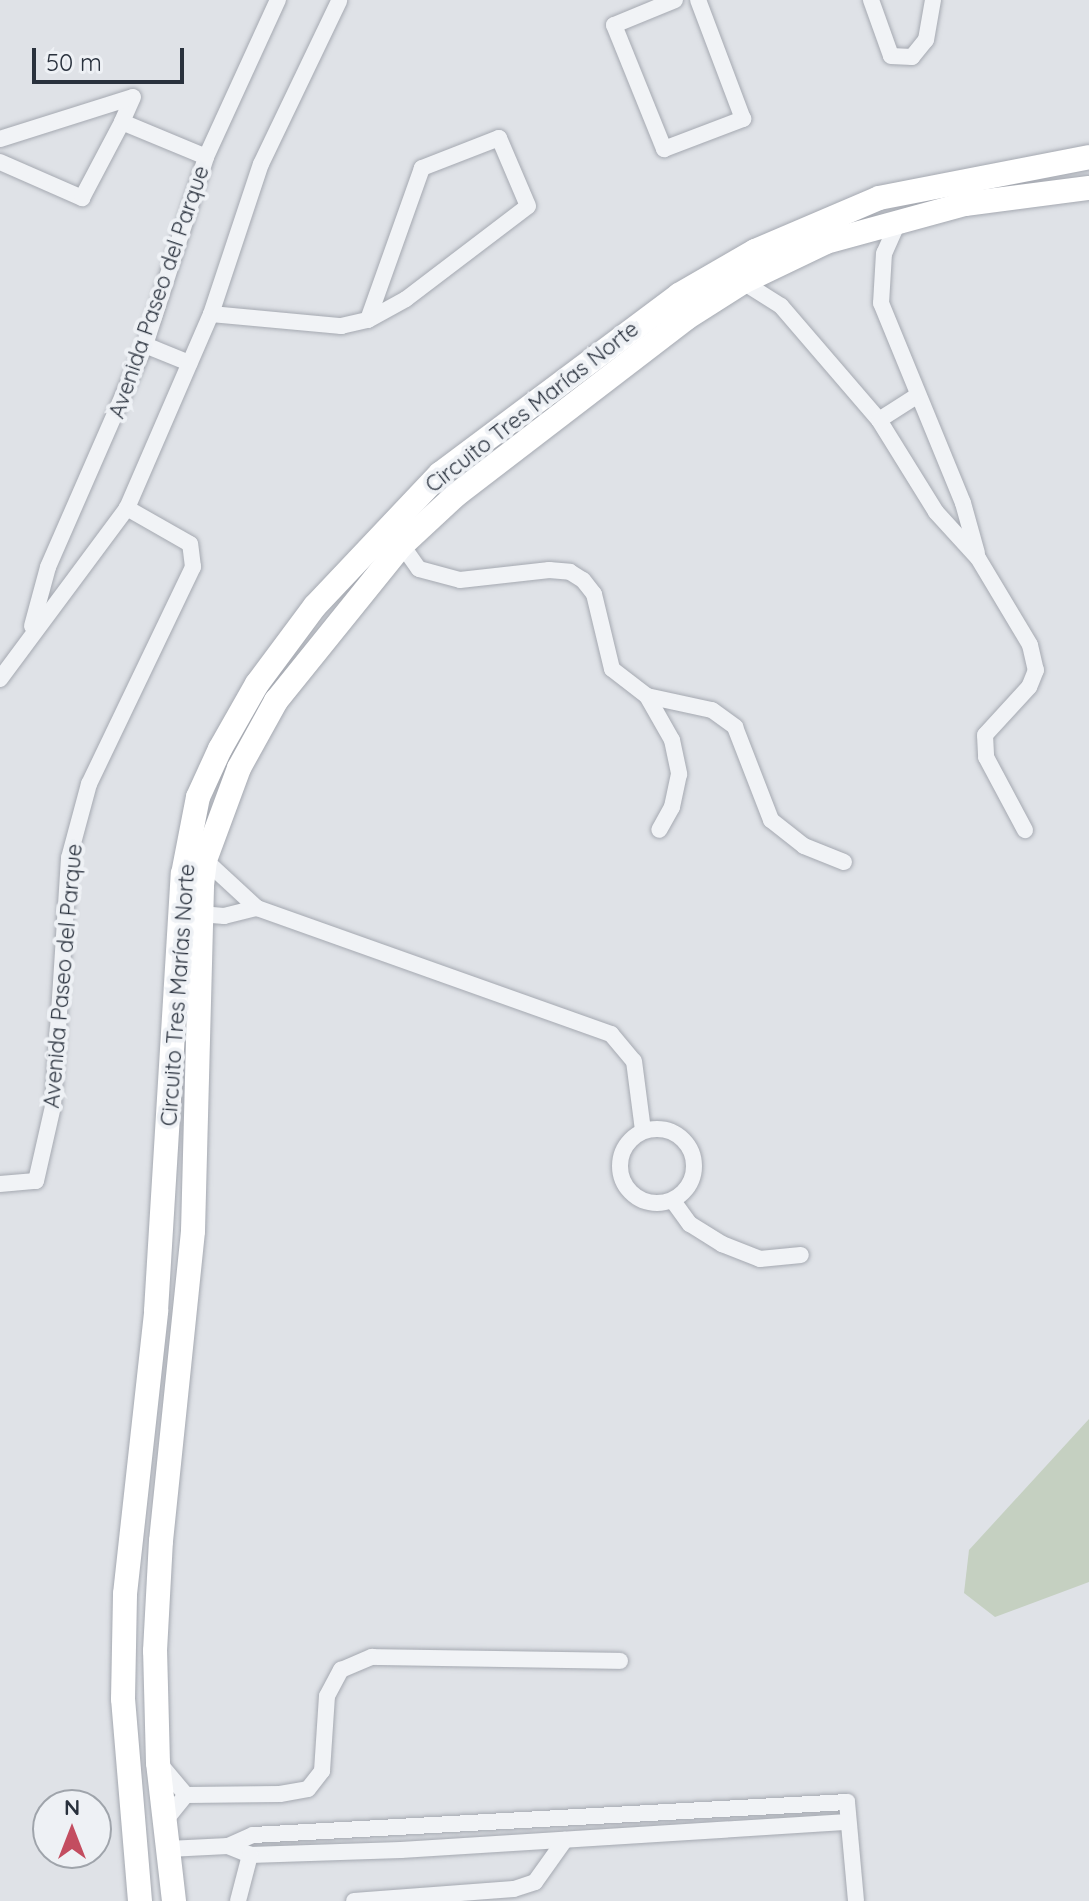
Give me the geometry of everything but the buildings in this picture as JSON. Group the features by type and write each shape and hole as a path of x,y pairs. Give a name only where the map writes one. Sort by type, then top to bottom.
{"street":[{"name":"Avenida Paseo del Parque","path":"30,632 48,567 145,345 206,157 278,0"},
{"name":"Avenida Paseo del Parque","path":"0,679 30,632 127,508 211,314 261,164 338,0"},
{"path":"338,0 352,0"},
{"path":"675,0 655,3 614,25 664,149 743,119 698,0"},
{"path":"871,0 891,56 912,57 926,40 933,0"},
{"path":"0,139 133,97 82,198 0,162"},
{"path":"122,122 206,157"},
{"path":"211,314 326,326 368,320 406,299 528,206 499,138 422,168 368,320"},
{"path":"1088,188 1089,157"},
{"name":"Circuito Tres Marías Norte","path":"140,1901 123,1699 125,1594 156,1311 183,874 198,797 257,684 315,606 440,474 679,295 755,251 879,198 1089,157"},
{"name":"Circuito Tres Marías Norte","path":"174,1901 158,1763 155,1651 161,1541 193,1231 200,914 205,860 239,768 276,701 402,545 456,495 685,319 743,282 826,242 965,204 1088,188"},
{"path":"899,220 884,253 881,303 963,503 978,558"},
{"path":"743,282 781,306 879,420 936,512 978,558 1030,645 1036,670 1029,687 985,735 986,757 1025,830"},
{"path":"145,345 189,363"},
{"path":"879,420 918,395"},
{"path":"440,474 456,495"},
{"name":"Avenida Paseo del Parque","path":"0,1184 36,1181 53,1106 69,858 89,784 193,567 190,544 127,508"},
{"path":"402,545 419,569 460,580 570,572 594,594 612,669 647,696 672,740 679,774 672,807 659,830"},
{"path":"647,696 712,710 735,727 771,820 804,846 844,862"},
{"path":"205,860 257,908 611,1034 634,1061 643,1130"},
{"path":"200,914 224,916 257,908"},
{"path":"643,1130 672,1130 692,1151 693,1180 673,1201 643,1202 621,1181 621,1151 643,1130"},
{"path":"673,1201 690,1224 722,1244 760,1259 801,1255"},
{"path":"158,1763 186,1795 280,1794 308,1789 322,1771 327,1696 341,1670 372,1657 620,1661"},
{"path":"164,1822 186,1795"},
{"path":"168,1849 228,1846 253,1835 581,1813 847,1802 856,1901"},
{"path":"581,1813 584,1838"},
{"path":"228,1846 250,1855 848,1822"},
{"path":"354,1901 514,1889 535,1882 565,1840"},
{"path":"238,1901 250,1855"}],"green space":[{"path":"1089,1419 1089,1582 995,1617 964,1593 969,1550"}]}
